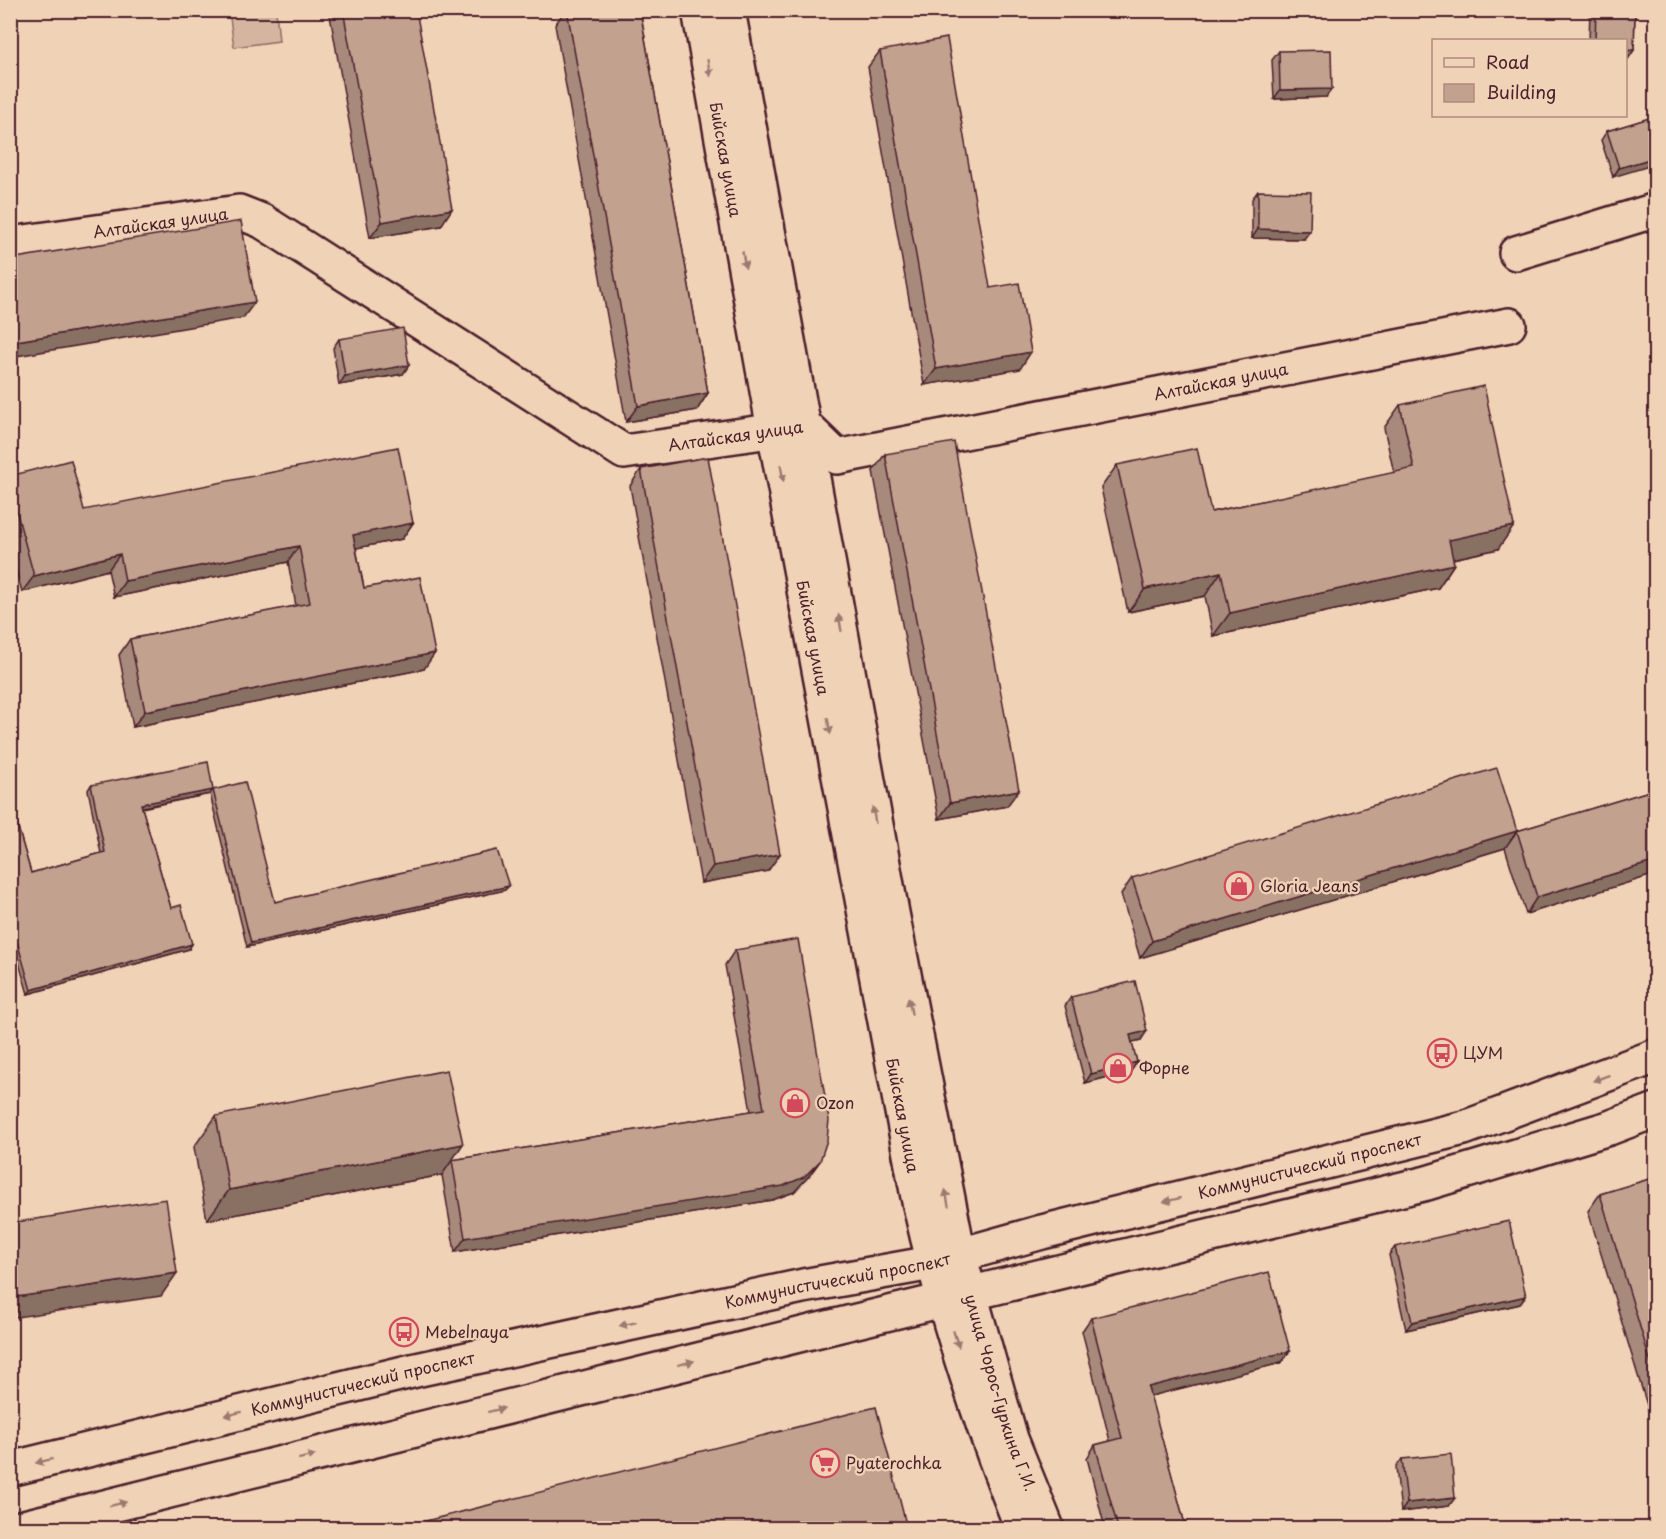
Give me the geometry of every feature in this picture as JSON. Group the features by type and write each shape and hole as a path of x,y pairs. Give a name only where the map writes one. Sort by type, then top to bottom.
{"main road":[{"name":"Бийская улица","path":"699,10 790,428"},
{"name":"Бийская улица","path":"728,10 790,428 918,1197 946,1259"},
{"path":"1516,253 1656,210"},
{"name":"Алтайская улица","path":"10,244 239,212 262,221 624,452 790,428 837,457 1509,325"},
{"name":"Коммунистический проспект","path":"10,1469 416,1370 803,1286 946,1259 1042,1232 1464,1128 1656,1056"},
{"path":"21,1528 780,1339 1427,1183 1609,1128 1656,1110"},
{"name":"улица Чорос-Гуркина Г.И.","path":"946,1259 957,1297 992,1453 1022,1528"},
{"name":"улица Чорос-Гуркина Г.И.","path":"957,1297 1047,1528"}],"shaded area":[{"path":"229,11 276,11 279,41 234,47"}],"building":[{"path":"343,10 416,10 452,209 382,222"},
{"path":"567,10 640,10 708,393 638,406"},
{"path":"1596,10 1635,10 1634,50 1627,50 1627,39 1595,39"},
{"path":"947,38 990,288 1019,283 1031,352 936,369 880,51"},
{"path":"1331,50 1332,89 1280,90 1279,51"},
{"path":"1656,116 1656,157 1619,168 1607,131"},
{"path":"1258,191 1311,192 1310,231 1258,229"},
{"path":"241,221 255,302 10,342 10,259"},
{"path":"403,328 409,365 345,376 339,339"},
{"path":"1484,386 1514,526 1449,540 1454,564 1230,613 1221,572 1145,589 1117,465 1197,448 1211,512 1414,468 1400,405"},
{"path":"954,442 1019,790 950,803 885,454"},
{"path":"398,447 413,523 353,535 364,588 420,577 435,653 145,711 130,639 310,603 299,546 125,581 120,554 34,576 10,488 10,476 71,460 84,510"},
{"path":"708,457 780,854 713,866 641,469"},
{"path":"208,762 213,790 141,804 171,908 181,905 192,944 31,990 10,917 10,800 31,873 105,852 91,785"},
{"path":"1497,768 1517,831 1152,941 1132,878"},
{"path":"245,782 275,902 497,850 509,886 251,943 213,790"},
{"path":"1656,789 1656,861 1537,897 1517,831"},
{"path":"798,939 829,1120 827,1140 820,1161 804,1177 783,1186 465,1238 452,1160 764,1109 735,950"},
{"path":"1135,981 1147,1031 1130,1035 1137,1062 1091,1074 1071,997"},
{"path":"447,1070 463,1144 229,1190 216,1116"},
{"path":"1656,1177 1656,1380 1600,1194"},
{"path":"166,1199 177,1273 10,1298 10,1223"},
{"path":"1509,1221 1526,1296 1412,1322 1395,1247"},
{"path":"1269,1272 1290,1351 1148,1387 1186,1528 1118,1528 1095,1445 1122,1438 1091,1318"},
{"path":"876,1407 907,1528 398,1528"},
{"path":"1451,1454 1455,1498 1407,1503 1402,1459"}],"place":[{"name":"Gloria Jeans","path":"1239,886"},
{"name":"ЦУМ","path":"1442,1053"},
{"name":"Форне","path":"1118,1068"},
{"name":"Ozon","path":"795,1103"},
{"name":"Mebelnaya","path":"404,1332"},
{"name":"Pyaterochka","path":"825,1463"}]}
